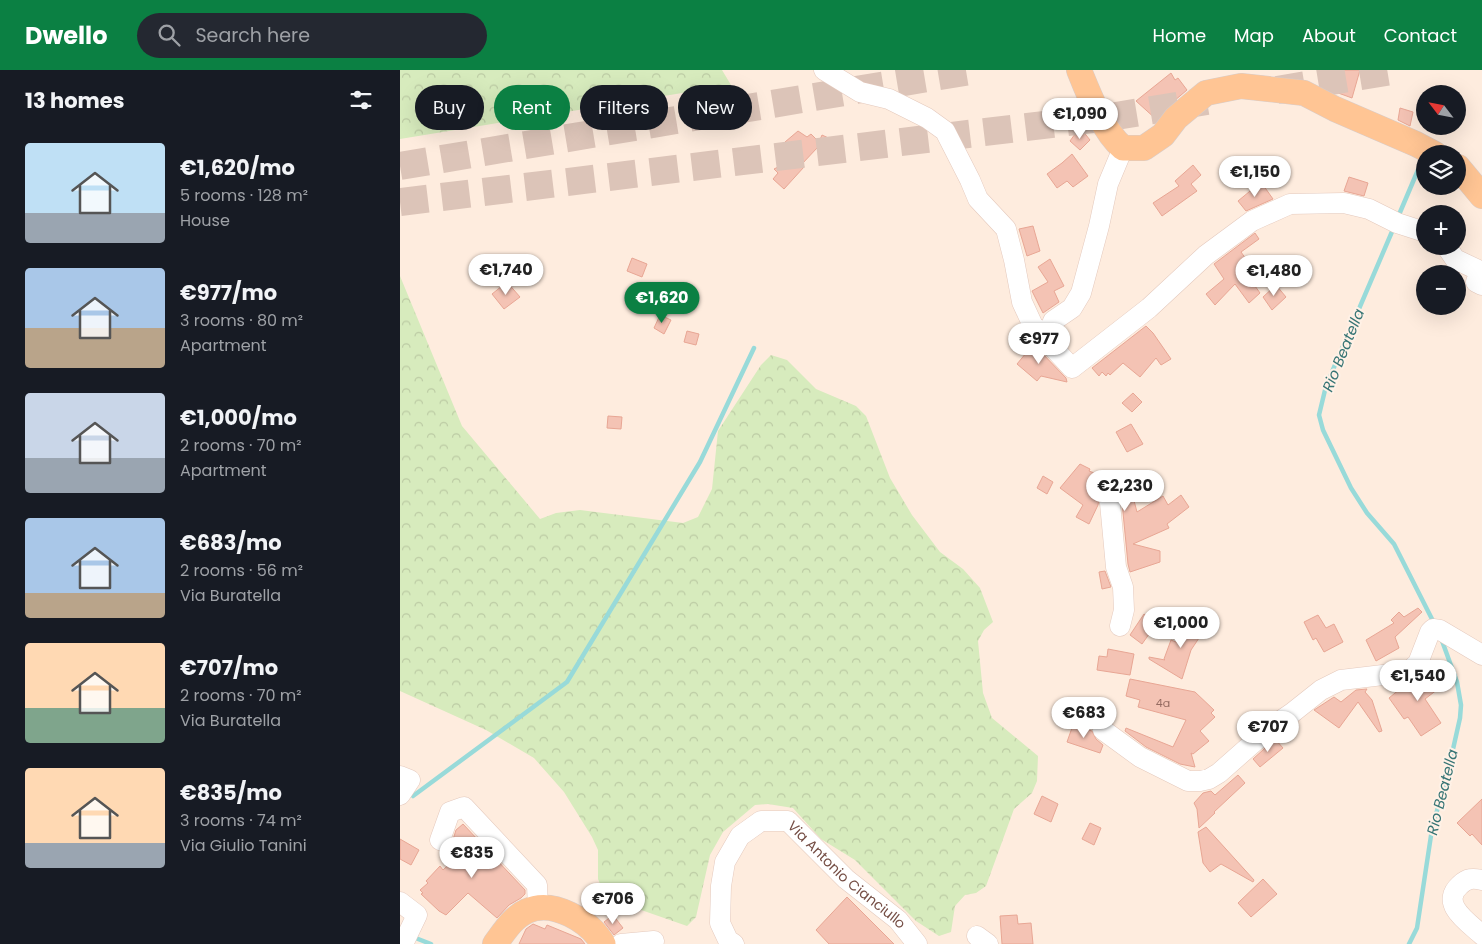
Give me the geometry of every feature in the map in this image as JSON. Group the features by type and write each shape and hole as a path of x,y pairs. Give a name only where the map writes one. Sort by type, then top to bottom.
{"main road":[{"path":"1079,70 1088,92 1113,139 1123,148 1144,148 1163,135 1176,118 1206,93 1241,86 1304,93 1335,109 1418,145"},
{"path":"1466,177 1482,196"},
{"path":"495,944 514,920 527,911 544,906 578,918 597,935 603,944"}],"street":[{"path":"824,70 860,92 889,100 927,118 945,131 978,199 1006,229 1022,302 1034,328 1049,333"},
{"path":"1123,148 1108,184 1081,293 1072,308 1053,321 1049,333 1048,342 1072,368 1149,308 1206,255 1252,221 1290,204 1344,202 1369,209 1397,223 1416,229"},
{"path":"1452,255 1455,259 1480,271 1476,282 1482,285"},
{"path":"1110,503 1116,567 1123,587 1124,610 1120,626"},
{"path":"1103,730 1140,757 1188,781 1200,781 1214,776 1270,728 1321,690 1341,680 1408,672 1418,663 1430,632 1433,629 1440,630 1482,655"},
{"path":"400,776 410,780 400,795"},
{"path":"440,840 450,812 464,807 537,885 538,908"},
{"name":"Via Antonio Cianciullo","path":"734,944 728,940 720,923 721,886 726,862 740,836 761,821 788,821 846,879 898,920 917,944"},
{"path":"1482,880 1471,878 1465,881 1455,890 1452,896 1454,908 1482,935"},
{"path":"400,902 417,915 403,944"},
{"path":"621,944 654,941"}],"green space":[{"path":"400,70 722,70 731,85 678,85 678,94 668,95 668,85 580,85 580,110 570,111 570,85 494,85 494,124 484,125 484,85 415,85 415,130 455,130 400,139"},
{"path":"400,276 462,426 540,519 556,513 580,510 683,523 698,517 712,489 718,431 761,365 771,355 787,360 816,389 856,406 866,416 890,478 912,515 940,552 963,569 980,588 993,622 984,630 978,641 983,693 992,718 1038,756 1037,781 1032,793 1014,809 986,886 976,893 965,895 955,906 951,932 939,936 916,921 855,860 821,839 793,808 768,804 755,805 723,832 710,855 696,917 687,926 624,904 603,891 598,879 598,850 592,837 564,792 534,758 486,730 400,691"}],"building":[{"path":"1336,70 1360,70 1352,98 1330,90"},
{"path":"1171,73 1175,80 1178,78 1187,90 1167,107 1157,120 1136,101"},
{"path":"1400,108 1413,112 1410,126 1398,120"},
{"path":"1082,130 1090,140 1080,150 1070,141 1075,134"},
{"path":"798,131 807,137 811,134 819,142 822,135 835,141 830,153 817,148 802,164 804,167 784,189 773,179 778,173 774,169 782,165 794,150 785,142"},
{"path":"1072,154 1088,176 1073,187 1067,181 1057,188 1047,174"},
{"path":"1193,165 1201,175 1191,184 1197,191 1162,216 1153,203 1179,186 1175,181"},
{"path":"1349,177 1368,183 1364,196 1344,191"},
{"path":"1261,182 1273,199 1246,211 1238,201"},
{"path":"1033,226 1040,251 1027,256 1019,229"},
{"path":"1255,233 1259,239 1241,252 1246,259 1240,265 1260,293 1249,303 1235,284 1215,305 1206,294 1224,279 1214,264"},
{"path":"632,258 647,264 642,277 627,271"},
{"path":"1050,259 1064,286 1054,291 1059,302 1043,313 1032,291 1048,282 1038,267"},
{"path":"507,282 520,297 504,309 492,294"},
{"path":"1276,285 1286,297 1272,310 1263,297"},
{"path":"660,315 671,320 664,334 654,328"},
{"path":"1146,326 1171,359 1161,365 1156,358 1140,377 1123,363 1110,375 1108,373 1106,376 1102,372 1099,376 1092,368"},
{"path":"687,331 699,334 696,345 684,342"},
{"path":"1036,341 1039,350 1066,378 1067,382 1041,376 1037,381 1017,364"},
{"path":"1133,393 1142,402 1132,412 1122,403"},
{"path":"608,416 622,417 621,429 607,428"},
{"path":"1131,424 1143,444 1127,452 1116,432"},
{"path":"1080,464 1090,469 1089,471 1110,479 1127,474 1137,512 1163,496 1168,505 1181,495 1189,507 1167,524 1169,528 1133,544 1160,551 1160,562 1130,572 1122,502 1115,492 1108,491 1107,488 1099,498 1098,505 1089,524 1076,517 1083,505 1060,488"},
{"path":"1043,476 1053,482 1047,494 1037,488"},
{"path":"1105,571 1111,587 1102,589 1099,572"},
{"path":"1418,608 1422,612 1395,637 1399,648 1376,661 1366,640 1394,623 1391,620 1399,612 1404,617"},
{"path":"1144,614 1157,623 1142,644 1130,635"},
{"path":"1195,615 1207,623 1196,636 1199,638 1191,650 1182,679 1149,659 1149,657 1165,660 1171,640 1178,643"},
{"path":"1318,615 1326,628 1334,624 1343,642 1324,652 1316,638 1313,640 1304,622"},
{"path":"1108,649 1134,654 1130,675 1097,670 1099,656 1107,657"},
{"path":"1429,668 1442,686 1425,699 1441,723 1421,736 1408,717 1404,719 1389,698 1406,684 1416,681"},
{"path":"1130,679 1195,692 1214,710 1211,713 1215,717 1200,731 1209,741 1193,754 1191,753 1195,767 1180,764 1146,747 1125,731 1126,728 1173,747 1186,720 1138,707 1140,700 1126,696"},
{"path":"1367,689 1365,692 1372,700 1382,731 1379,732 1358,702 1339,728 1314,710 1334,697 1341,702 1356,690"},
{"path":"1073,725 1092,731 1096,739 1103,745 1100,753 1067,742"},
{"path":"1275,739 1283,748 1260,767 1253,759"},
{"path":"1238,775 1245,783 1199,828 1197,809 1194,803 1203,793 1211,791 1215,795"},
{"path":"1042,796 1058,804 1051,822 1034,814"},
{"path":"1482,799 1482,845 1472,834 1470,836 1457,823"},
{"path":"1090,823 1101,828 1094,845 1082,839"},
{"path":"463,824 525,890 525,894 521,898 509,905 497,918 468,893 446,915 421,894 423,893 420,890 428,883 426,881 440,866 443,870 462,852 452,843 456,830"},
{"path":"1206,827 1254,880 1253,882 1221,864 1210,872 1203,863 1198,832"},
{"path":"400,839 419,850 411,865 400,859"},
{"path":"1263,879 1277,894 1251,917 1238,903"},
{"path":"847,897 894,944 829,944 816,930"},
{"path":"613,915 623,928 614,935 604,922"},
{"path":"1017,915 1018,924 1031,923 1033,944 1002,944 1000,916"},
{"path":"533,924 545,929 547,925 581,939 585,944 519,944 526,929"}],"waterway":[{"name":"Rio Beatella","path":"1398,217 1416,175"},
{"name":"Rio Beatella","path":"1394,227 1326,386 1319,415 1323,430 1351,488 1367,513 1394,544 1434,623"},
{"path":"413,796 567,682 700,462 754,348"},
{"name":"Rio Beatella","path":"1409,944 1417,928 1432,829 1460,718 1461,705 1457,682 1441,638"},
{"path":"413,937 431,944"}],"tunnel":[{"path":"400,166 976,70"},
{"path":"1277,90 1397,70"},
{"path":"400,202 1110,117 1207,101"}]}
